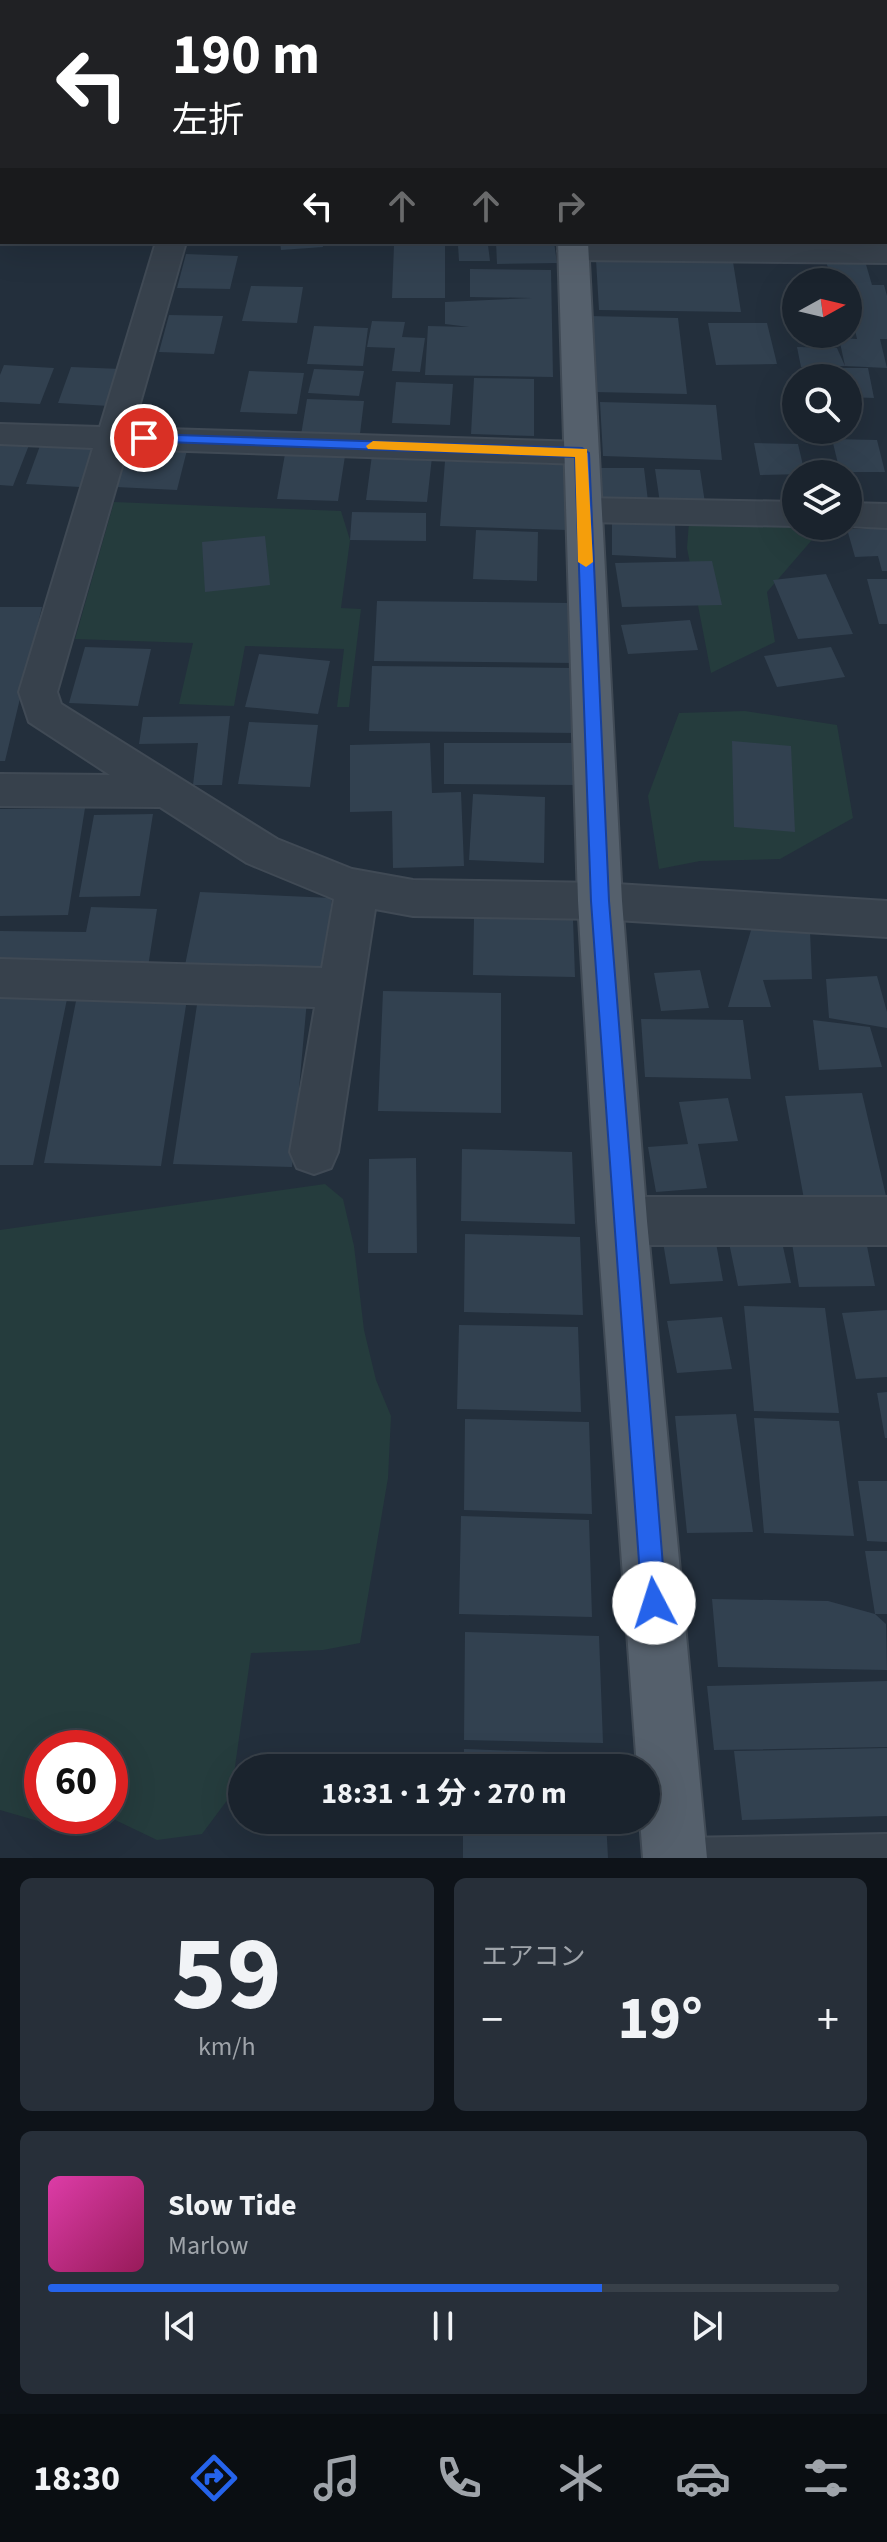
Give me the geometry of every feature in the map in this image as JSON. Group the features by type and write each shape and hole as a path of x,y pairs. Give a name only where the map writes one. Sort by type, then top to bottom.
{"main road":[{"path":"573,246 600,901 622,1221 675,1858"}],"street":[{"path":"170,244 38,692 43,712 262,851 357,888 413,898 600,901 887,919"},
{"path":"573,246 887,254"},
{"path":"0,434 582,453"},
{"path":"584,510 782,514"},
{"path":"862,515 887,516"},
{"path":"0,790 164,791"},
{"path":"314,1152 357,888"},
{"path":"0,978 341,988"},
{"path":"622,1221 887,1221"}],"lane":[{"path":"682,1858 887,1854"}],"green space":[{"path":"114,502 341,511 350,540 341,608 361,609 349,707 337,707 344,649 245,646 234,706 179,704 193,643 75,639"},
{"path":"689,522 782,525 782,540 812,540 767,592 775,642 711,673 687,548"},
{"path":"745,711 837,725 853,818 780,859 700,861 659,869 648,796 679,713"},
{"path":"325,1184 343,1199 354,1246 364,1330 376,1380 391,1416 388,1478 360,1643 323,1650 251,1653 237,1754 228,1754 228,1799 202,1834 157,1840 128,1826 128,1730 24,1730 24,1817 0,1810 0,1230"}],"building":[{"path":"280,244 322,244 323,247 281,250"},
{"path":"496,244 554,244 557,263 497,264"},
{"path":"394,245 445,245 445,298 392,298"},
{"path":"458,245 488,245 490,261 459,261"},
{"path":"186,254 238,256 230,289 177,288"},
{"path":"596,260 733,262 741,312 599,310"},
{"path":"826,261 865,261 872,285 884,285 887,339 880,339 887,368 845,364 841,348 862,348 862,268 828,268"},
{"path":"470,269 551,270 553,377 425,375 428,326 469,327 445,324 445,302 532,298 470,297"},
{"path":"251,286 303,287 297,323 242,321"},
{"path":"169,315 223,316 214,354 159,352"},
{"path":"589,316 678,318 687,394 594,392"},
{"path":"372,321 405,322 402,337 425,338 420,372 392,371 395,348 367,347"},
{"path":"708,323 767,323 777,364 716,365"},
{"path":"314,326 368,328 363,366 307,364"},
{"path":"797,348 837,348 844,364 800,364"},
{"path":"4,365 54,368 40,404 0,402 0,375"},
{"path":"71,367 121,369 109,406 58,403"},
{"path":"862,368 868,368 874,398 862,398"},
{"path":"314,369 364,371 359,396 308,393"},
{"path":"249,371 304,373 297,414 240,412"},
{"path":"474,378 534,379 534,436 471,434"},
{"path":"396,382 453,384 450,425 392,423"},
{"path":"307,399 364,401 359,442 300,441"},
{"path":"600,402 716,405 722,460 603,456"},
{"path":"862,440 877,440 885,472 862,472 862,460 837,460 833,444 862,444"},
{"path":"0,443 29,445 13,486 0,485"},
{"path":"41,443 93,446 80,487 26,484"},
{"path":"129,443 188,446 177,490 116,487"},
{"path":"754,443 798,444 802,460 782,460 782,475 760,475"},
{"path":"285,454 345,456 338,501 277,499"},
{"path":"372,455 432,457 427,502 366,500"},
{"path":"445,461 567,465 567,530 440,526"},
{"path":"600,468 644,468 648,501 603,501"},
{"path":"655,469 700,470 705,503 660,503"},
{"path":"352,512 426,513 426,541 350,540"},
{"path":"612,518 675,521 676,558 612,555"},
{"path":"862,529 887,529 887,571 882,571 878,556 855,557 850,540 862,540"},
{"path":"476,530 538,532 537,581 473,579"},
{"path":"265,536 270,585 205,592 202,542"},
{"path":"712,561 722,605 622,607 615,563"},
{"path":"826,574 853,634 798,639 773,580"},
{"path":"867,579 887,579 887,624 879,624"},
{"path":"377,601 571,603 574,663 374,661"},
{"path":"0,607 42,607 5,761 0,761"},
{"path":"690,620 698,650 628,654 621,625"},
{"path":"85,647 151,649 138,706 69,703"},
{"path":"831,647 845,677 777,687 764,656"},
{"path":"259,654 330,661 318,714 245,707"},
{"path":"372,666 573,668 576,733 369,731"},
{"path":"230,716 222,785 193,785 198,743 139,744 143,717"},
{"path":"249,722 318,725 310,787 238,784"},
{"path":"732,741 791,746 795,832 734,827"},
{"path":"430,743 432,793 461,792 464,866 393,868 392,811 350,812 350,745"},
{"path":"444,743 575,743 577,785 444,784"},
{"path":"473,794 545,797 544,863 469,860"},
{"path":"85,808 68,915 0,916 0,809"},
{"path":"153,814 140,896 79,897 94,815"},
{"path":"200,892 332,898 322,977 184,970"},
{"path":"91,907 157,909 148,967 0,964 0,931 86,932"},
{"path":"474,917 573,919 575,977 473,975"},
{"path":"752,927 810,931 812,979 763,980 771,1007 728,1007"},
{"path":"700,970 709,1008 661,1011 654,973"},
{"path":"877,976 887,1012 887,1028 829,1018 826,979"},
{"path":"383,991 501,993 501,1113 378,1111"},
{"path":"77,996 187,999 161,1166 44,1163"},
{"path":"0,997 67,999 33,1165 0,1165"},
{"path":"198,998 307,1000 292,1167 173,1164"},
{"path":"641,1019 743,1020 751,1079 645,1077"},
{"path":"813,1020 870,1027 882,1067 819,1070"},
{"path":"862,1093 886,1196 804,1199 785,1096"},
{"path":"728,1098 738,1141 698,1144 707,1188 656,1192 648,1147 688,1144 679,1102"},
{"path":"462,1149 572,1152 575,1224 461,1221"},
{"path":"416,1158 417,1253 368,1253 369,1159"},
{"path":"714,1232 723,1281 670,1284 662,1236"},
{"path":"780,1233 791,1283 738,1286 728,1238"},
{"path":"465,1234 580,1237 583,1315 464,1312"},
{"path":"866,1241 875,1286 799,1287 792,1243"},
{"path":"744,1306 825,1308 839,1413 754,1411"},
{"path":"887,1310 887,1377 856,1379 842,1313"},
{"path":"722,1317 732,1369 677,1373 667,1321"},
{"path":"459,1325 578,1327 581,1412 457,1409"},
{"path":"887,1392 887,1438 885,1438 877,1393"},
{"path":"736,1414 753,1532 687,1533 675,1416"},
{"path":"754,1418 839,1421 854,1536 764,1533"},
{"path":"465,1419 589,1422 592,1514 464,1510"},
{"path":"858,1481 887,1481 887,1542 867,1541"},
{"path":"461,1516 589,1520 592,1617 459,1614"},
{"path":"865,1551 887,1551 887,1614 875,1614"},
{"path":"712,1599 828,1601 875,1614 886,1624 887,1670 718,1667"},
{"path":"465,1632 599,1636 603,1743 464,1740"},
{"path":"887,1681 887,1747 714,1750 707,1686"},
{"path":"887,1748 887,1816 742,1820 734,1751"},
{"path":"464,1749 604,1754 464,1754"},
{"path":"463,1834 607,1834 608,1858 463,1858"}],"slow traffic":[{"path":"373,446 582,453 586,562"}],"route":[{"path":"144,438 582,453 600,901 622,1221 654,1603"}]}
